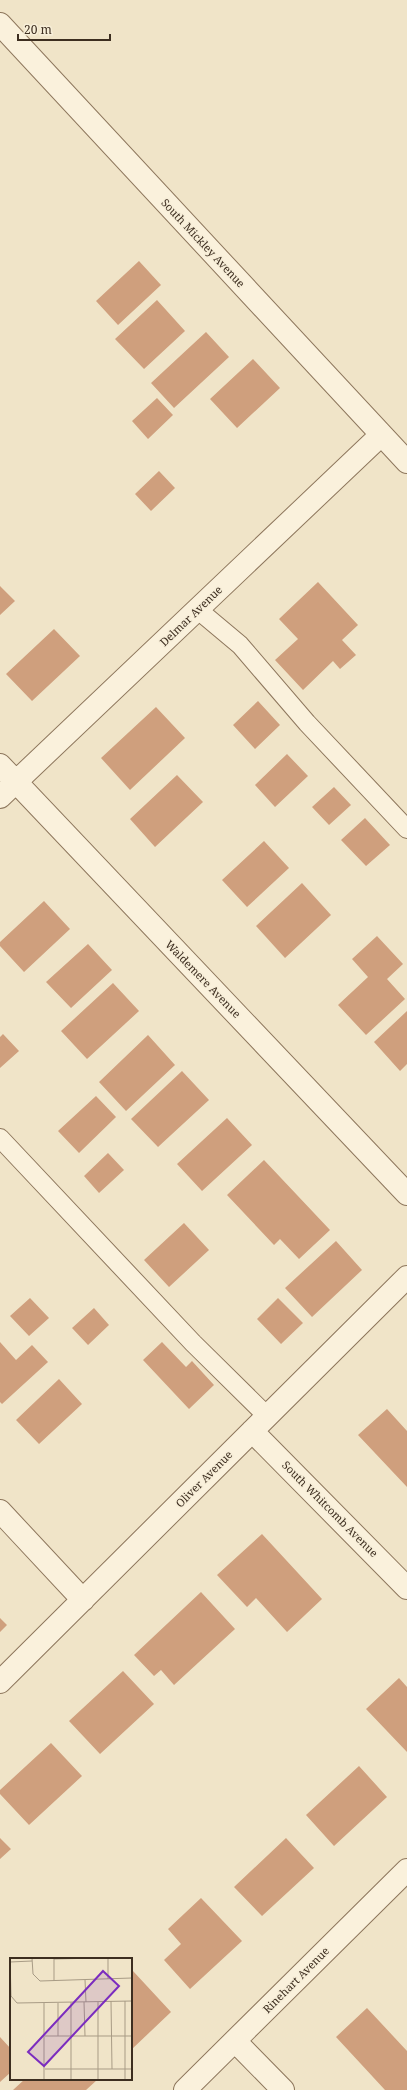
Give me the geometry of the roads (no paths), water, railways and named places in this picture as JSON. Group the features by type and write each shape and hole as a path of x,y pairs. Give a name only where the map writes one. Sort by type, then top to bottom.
{"street":[{"name":"South Mickley Avenue","path":"0,24 407,462"},
{"name":"Delmar Avenue","path":"0,797 381,434"},
{"name":"Waldemere Avenue","path":"0,765 407,1194"},
{"name":"Oliver Avenue","path":"0,1682 407,1277"},
{"name":"South Whitcomb Avenue","path":"252,1431 407,1588"},
{"path":"0,1511 83,1600"},
{"name":"Rinehart Avenue","path":"185,2090 407,1870"},
{"path":"234,2041 283,2090"}],"lane":[{"path":"197,609 240,645 307,723 407,829"},
{"path":"0,1138 182,1332 267,1416"}]}
